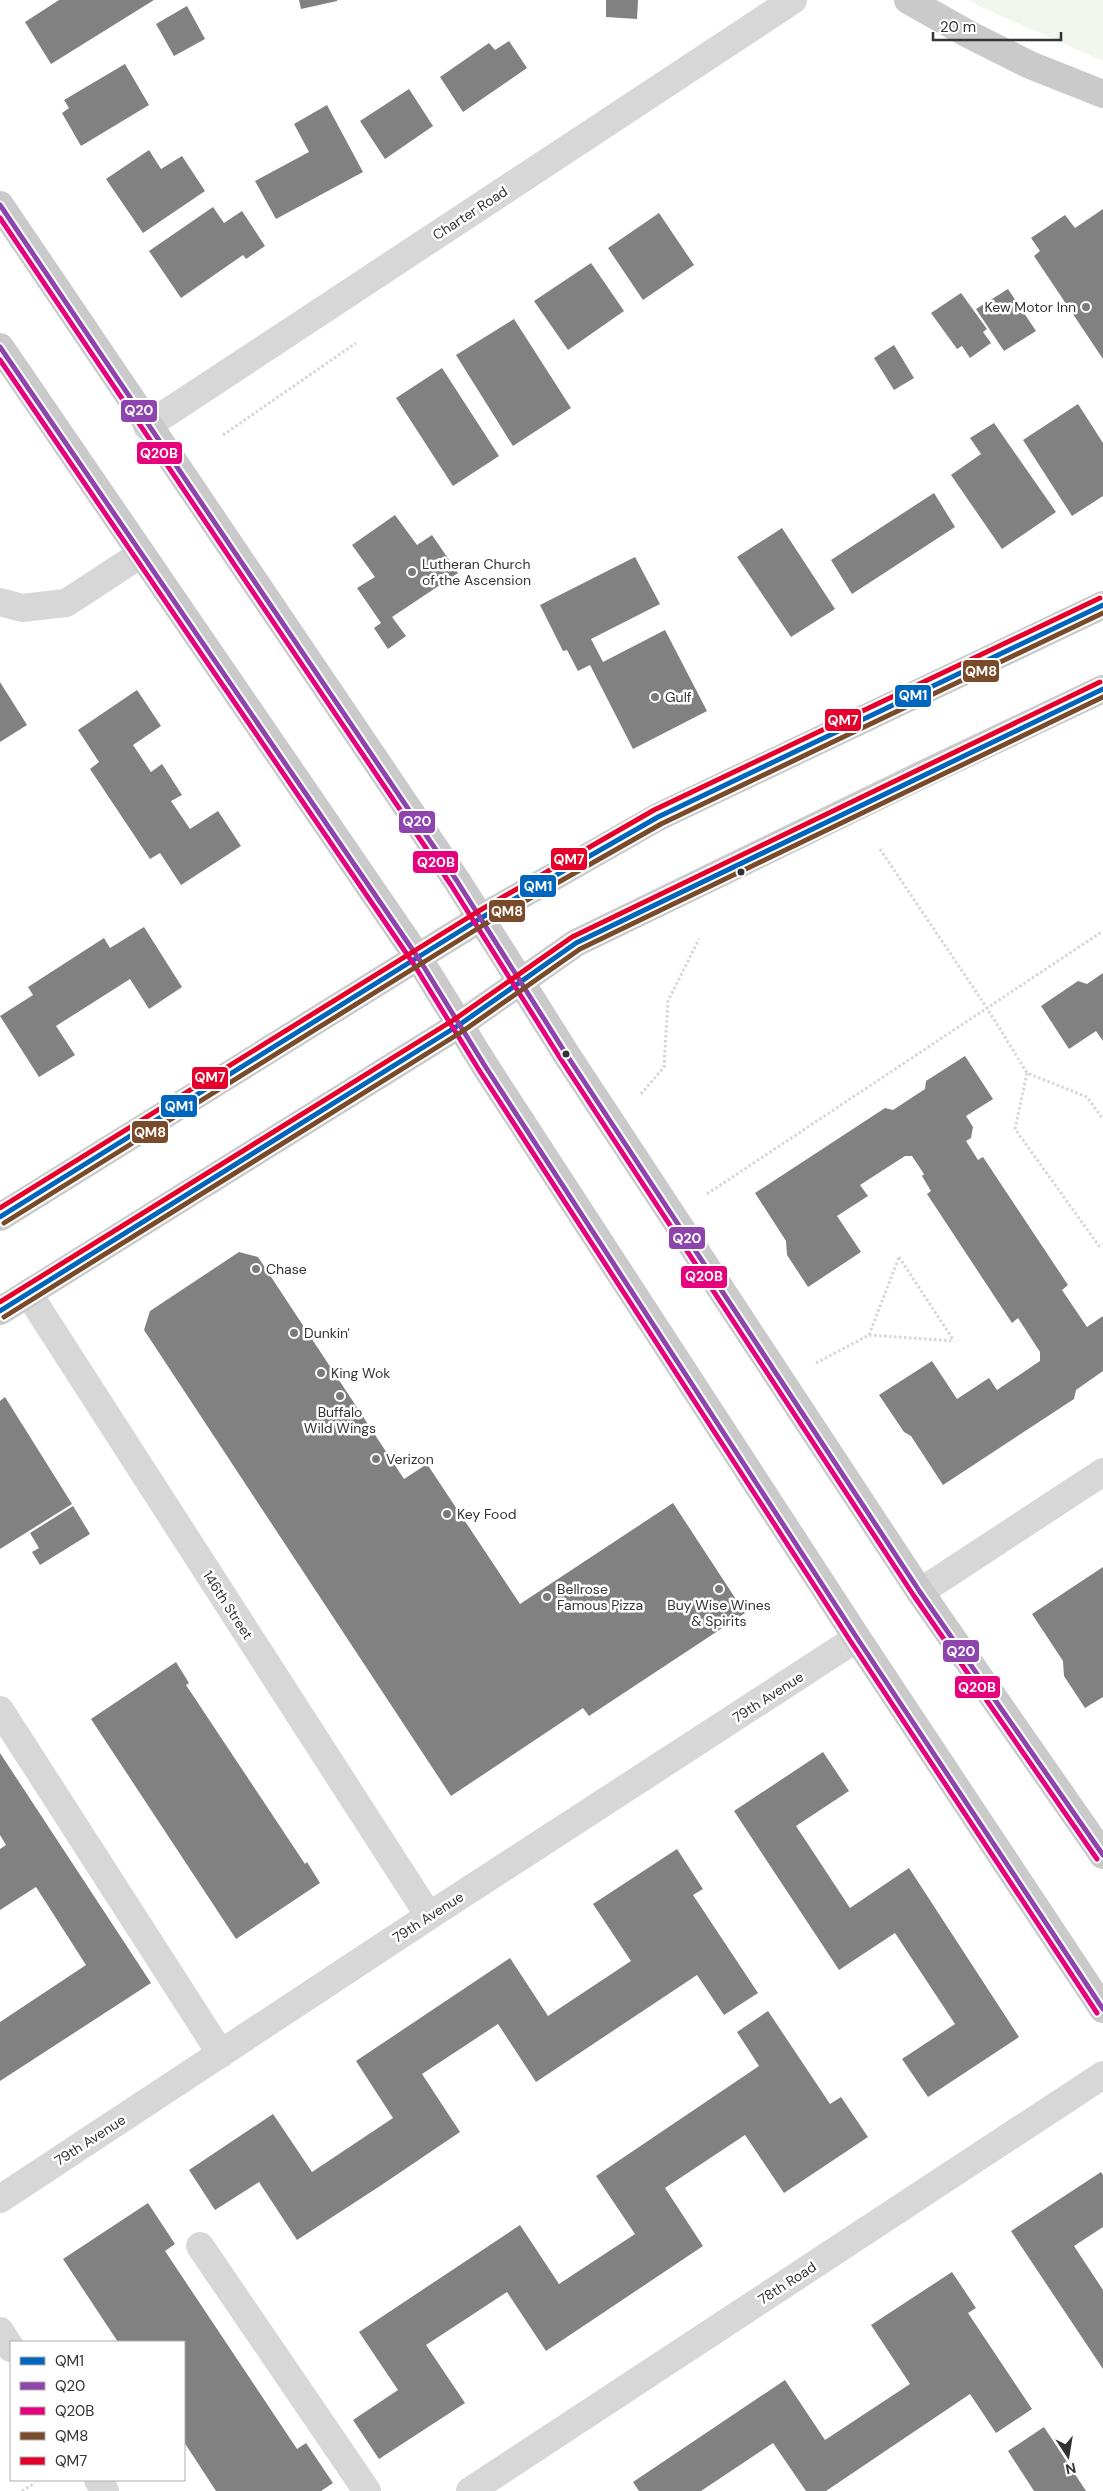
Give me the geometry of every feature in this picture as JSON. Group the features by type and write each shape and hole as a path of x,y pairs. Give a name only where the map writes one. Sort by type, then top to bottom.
{"main road":[{"path":"908,0 970,35 1030,65 1103,94"},
{"path":"0,205 147,426 481,918 521,983 920,1592 1103,1855"},
{"path":"3,358 141,554 418,959 857,1638 1103,2009"},
{"path":"0,1217 418,959 481,918 658,817 1103,605"},
{"path":"0,1311 459,1025 576,943 929,771 1103,689"}],"street":[{"name":"Charter Road","path":"147,426 793,0"},
{"path":"0,602 22,608 66,603 141,554"},
{"name":"146th Street","path":"28,1293 429,1916"},
{"path":"920,1592 1103,1472"},
{"name":"79th Avenue","path":"0,2199 429,1916 857,1638"},
{"path":"0,1710 221,2054"},
{"name":"78th Road","path":"470,2491 1103,2074"},
{"path":"200,2246 367,2491"},
{"path":"0,2331 10,2346"}],"path":[{"path":"223,435 356,343"},
{"path":"880,849 987,1008 1027,1073 1087,1097 1103,1119"},
{"path":"707,1194 1103,931"},
{"path":"641,1094 664,1066 668,1002 699,939"},
{"path":"1027,1073 1015,1129 1099,1246 1103,1244"},
{"path":"816,1363 869,1335 954,1341 899,1257 869,1335"},
{"path":"22,2491 35,2483"}],"shaded area":[{"path":"969,0 1103,0 1103,61 981,7"}],"building":[{"path":"59,0 154,0 51,64 25,22"},
{"path":"299,0 337,0 337,1 301,9"},
{"path":"606,0 638,0 637,19 606,17"},
{"path":"187,6 205,39 174,56 156,24"},
{"path":"509,41 527,68 463,112 440,77 489,43 495,50"},
{"path":"125,64 149,105 81,146 62,113 69,108 64,100"},
{"path":"409,89 433,126 385,159 360,121"},
{"path":"327,105 363,172 276,219 255,181 309,152 294,124"},
{"path":"149,150 161,169 182,156 205,191 143,233 106,179"},
{"path":"213,207 224,223 242,211 265,246 246,259 243,255 181,298 149,251"},
{"name":"Kew Motor Inn","path":"1103,209 1103,359 1034,256 1040,251 1031,238 1065,215 1075,228"},
{"path":"659,213 694,265 643,300 608,248"},
{"path":"591,263 624,311 568,350 534,301"},
{"path":"1008,289 1036,331 1004,351 976,309"},
{"path":"961,293 987,329 983,332 991,343 970,358 962,346 957,349 931,313"},
{"path":"514,319 571,408 513,446 456,355"},
{"path":"894,345 914,378 894,390 874,358"},
{"path":"442,368 499,456 453,486 396,398"},
{"path":"1078,404 1103,443 1103,496 1072,516 1023,440"},
{"path":"994,423 1056,512 1002,549 951,475 981,454 970,438"},
{"path":"934,493 955,527 852,594 831,560"},
{"path":"395,515 417,545 432,535 458,573 392,617 406,636 388,649 374,628 381,623 357,588 375,577 352,545"},
{"path":"782,528 835,609 791,637 737,557"},
{"path":"635,557 660,604 591,639 603,662 665,630 707,711 633,749 590,665 578,671 567,650 563,651 540,605"},
{"path":"0,682 27,725 0,742"},
{"path":"137,690 161,726 133,745 151,772 162,764 182,795 171,801 190,829 218,811 241,846 181,885 160,853 150,859 90,769 99,762 78,730"},
{"path":"144,927 182,987 149,1009 130,979 56,1026 75,1055 39,1077 0,1016 33,995 28,987 104,938 110,948"},
{"path":"1103,973 1103,1041 1096,1031 1069,1049 1041,1006 1078,981 1087,984"},
{"path":"965,1056 993,1099 966,1116 973,1127 971,1138 966,1141 978,1160 983,1157 1068,1285 1062,1290 1087,1327 1103,1316 1103,1371 1076,1390 1074,1399 943,1485 911,1436 904,1432 879,1395 932,1361 957,1399 989,1378 997,1390 1040,1361 1040,1352 1018,1318 1012,1323 927,1194 931,1191 922,1176 924,1174 912,1156 905,1156 860,1185 868,1196 837,1216 861,1252 808,1287 787,1255 786,1241 755,1193 885,1108 893,1110 925,1089 926,1081"},
{"path":"239,1252 258,1257 404,1479 427,1464 520,1604 673,1503 745,1613 589,1716 583,1708 451,1796 144,1330 150,1311"},
{"path":"5,1397 72,1504 0,1549 0,1401"},
{"path":"73,1506 90,1534 40,1565 32,1552 39,1548 30,1533"},
{"path":"1103,1567 1103,1697 1085,1708 1064,1676 1063,1661 1032,1614"},
{"path":"176,1662 189,1683 186,1685 305,1864 307,1862 320,1883 236,1939 91,1719"},
{"path":"823,1752 849,1791 796,1826 850,1908 909,1868 1019,2037 928,2097 902,2059 955,2024 895,1933 839,1970 734,1811"},
{"path":"0,1753 151,1983 0,2081 0,2022 86,1965 36,1887 0,1910 0,1849 6,1845 0,1835"},
{"path":"677,1849 703,1889 693,1895 758,1993 724,2015 697,1975 536,2082 498,2024 422,2074 460,2132 380,2186 297,2240 259,2182 215,2210 189,2170 273,2114 312,2172 393,2118 356,2061 510,1958 548,2016 631,1961 593,1904"},
{"path":"768,2011 830,2104 841,2097 868,2137 784,2193 745,2135 665,2188 703,2246 546,2351 507,2292 426,2345 465,2403 379,2459 353,2420 398,2390 359,2332 520,2225 559,2284 635,2234 596,2176 759,2066 737,2032"},
{"path":"1101,2172 1103,2175 1103,2227 1074,2246 1103,2290 1103,2369 1011,2231"},
{"path":"148,2203 175,2244 165,2251 297,2449 306,2443 333,2483 321,2491 216,2491 185,2444 185,2341 117,2341 63,2259"},
{"path":"952,2272 976,2308 968,2313 1032,2409 996,2433 970,2394 826,2491 806,2491 773,2443 701,2491 639,2491 633,2482 785,2380 825,2440 910,2384 871,2325"},
{"path":"1044,2427 1086,2491 1034,2491 1008,2451"}],"transit line":[{"name":"Q20","path":"0,205 457,881 568,1057 920,1592 1103,1855"},
{"name":"Q20B","path":"0,218 451,885 562,1061 914,1596 1097,1859"},
{"name":"Q20","path":"0,347 419,959 485,1066 857,1638 1103,2009"},
{"name":"Q20B","path":"0,360 413,963 479,1070 851,1642 1097,2013"},
{"name":"QM7","path":"0,1208 477,912 654,810 1100,598"},
{"name":"QM1","path":"0,1217 481,918 658,817 1103,605"},
{"name":"QM8","path":"4,1223 485,924 661,824 1103,613"},
{"name":"QM7","path":"0,1302 455,1019 572,937 1100,682"},
{"name":"QM1","path":"0,1311 459,1025 576,943 1103,689"},
{"name":"QM8","path":"4,1317 463,1031 580,949 1103,697"}],"place":[{"name":"Kew Motor Inn","path":"1086,307"},
{"name":"Lutheran Church of the Ascension","path":"412,572"},
{"name":"Gulf","path":"655,697"},
{"name":"Chase","path":"256,1269"},
{"name":"Dunkin'","path":"294,1333"},
{"name":"King Wok","path":"321,1373"},
{"name":"Buffalo Wild Wings","path":"340,1396"},
{"name":"Verizon","path":"376,1459"},
{"name":"Key Food","path":"447,1514"},
{"name":"Buy Wise Wines & Spirits","path":"719,1589"},
{"name":"Bellrose Famous Pizza","path":"547,1597"}]}
